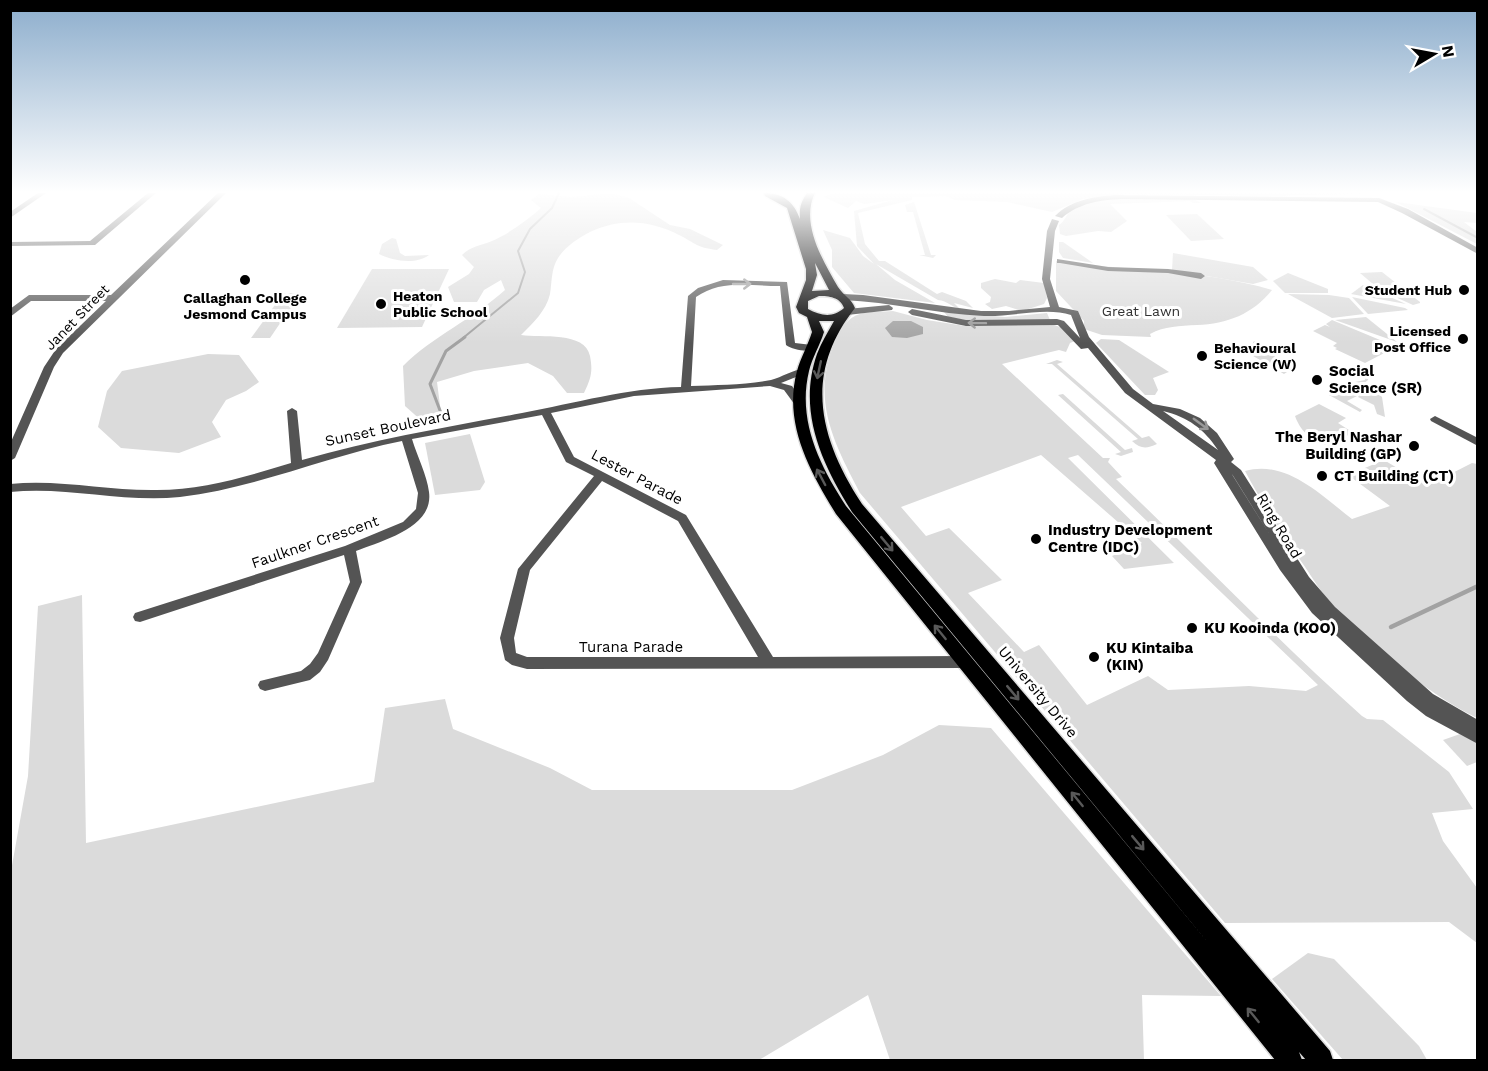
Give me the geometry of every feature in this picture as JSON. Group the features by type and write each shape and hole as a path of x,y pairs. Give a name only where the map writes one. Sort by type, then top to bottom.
{"main road":[{"path":"802,243 812,274 801,308 812,316 829,319 844,314 850,304 824,274 813,243"},
{"path":"802,300 818,293 841,296"},
{"name":"University Drive","path":"844,314 823,355 818,376 817,403 820,435 827,458 840,482 870,523 1321,1060"},
{"path":"812,316 818,332 803,371 799,403 803,435 812,461 841,510 1290,1060"}],"street":[{"path":"10,244 92,243"},
{"name":"Janet Street","path":"10,458 52,360 63,346 170,243"},
{"name":"Ring Road","path":"1050,243 1046,279 1058,315 1124,392 1194,442 1219,463 1284,567 1317,609 1412,697 1431,712 1478,738"},
{"name":"Ring Road","path":"1462,243 1478,252"},
{"path":"1060,261 1108,268 1168,271 1201,276"},
{"path":"686,388 692,296 700,288 714,284 784,284 791,345 812,348"},
{"path":"1024,313 1047,305 1050,293"},
{"path":"841,296 975,313 1058,315"},
{"path":"10,314 29,298 113,298"},
{"path":"844,314 891,308 959,322 1058,315"},
{"name":"Ring Road","path":"1058,315 1071,324 1077,321 1084,338 1132,394 1216,454 1237,473 1305,580 1330,611 1428,698 1478,728"},
{"name":"Sunset Boulevard","path":"10,488 52,485 133,494 176,493 220,486 354,448 633,393 772,384 793,378 803,371"},
{"path":"772,384 788,388 799,403"},
{"path":"292,411 297,465"},
{"name":"Lester Parade","path":"545,412 570,459 682,518 769,663"},
{"path":"1435,419 1478,443"},
{"name":"Faulkner Crescent","path":"140,617 349,549 398,530 416,518 422,510 424,493 406,438"},
{"name":"Turana Parade","path":"601,475 524,569 507,638 510,656 517,661 527,663 965,662"},
{"path":"265,685 305,676 315,668 323,656 356,582 349,549"}],"green space":[{"path":"397,243 400,253 405,256 429,255 411,261 391,259 379,254 382,244"},
{"path":"486,243 572,243 564,250 554,267 550,294 545,306 521,335 571,339 586,348 590,356 591,371 584,393 567,393 553,376 528,363 474,371 437,382 441,413 423,422 405,406 403,366 505,290 501,280 484,290 477,302 454,302 448,287 469,274 474,267 462,255 472,248"},
{"path":"693,243 723,245 717,250"},
{"path":"829,243 854,243 863,256 874,264 857,243 865,243 879,261 885,261 937,294 942,292 966,301 973,308 954,303 959,308 938,300 876,264 895,280 935,303 854,293 832,267 832,250"},
{"path":"922,243 927,243 931,255 936,255 933,258 919,255 925,255"},
{"path":"1059,243 1064,243 1093,263 1063,258 1059,252"},
{"path":"1173,253 1253,267 1268,280 1253,284 1172,270"},
{"name":"Great Lawn","path":"1056,261 1192,274 1272,290 1248,311 1229,320 1167,328 1150,334 1151,337 1102,335 1084,329 1084,321 1056,291"},
{"path":"372,269 449,269 422,327 337,328"},
{"path":"1382,272 1420,303 1413,305 1380,290 1360,273"},
{"path":"1288,273 1328,289 1328,293 1285,293 1273,281"},
{"path":"995,279 1016,283 1020,280 1044,283 1047,298 1044,304 1022,311 1006,306 992,309 985,304 990,302 991,297 981,288 981,283"},
{"path":"1363,285 1406,304 1351,294"},
{"path":"284,293 302,293 287,313 269,313"},
{"path":"1288,294 1349,298 1364,314 1332,318"},
{"path":"1352,297 1405,308 1408,310 1368,314"},
{"path":"893,311 927,320 965,326 1054,325 1063,328 1075,341 1070,343 1066,352 1059,350 1002,364 1103,458 1110,458 1108,462 1122,477 1116,479 1330,687 1362,716 1367,719 1383,720 1449,772 1473,809 1432,813 1443,841 1477,888 1477,943 1449,922 1225,923 860,493 841,455 828,419 825,381 828,361 838,336 845,324 852,318 860,314","holes":["1041,455 1142,543 1112,556 1124,569 1174,563 1068,458 1078,455 1318,685 1306,691 1249,686 1168,690 1148,676 1087,705 1039,645 1024,652 968,593 1002,580 949,528 926,536 901,507"]},
{"path":"944,312 1005,317 1047,313 1050,320 965,320 948,317"},
{"path":"267,316 285,316 270,338 251,338"},
{"path":"1366,317 1397,342 1335,320"},
{"path":"1332,320 1392,345 1388,348 1392,349 1365,363 1335,349 1337,348 1333,346 1337,343 1313,331 1325,325 1330,327 1326,324"},
{"path":"1101,339 1119,340 1169,372 1153,378 1158,390 1155,395 1145,395 1096,343"},
{"path":"1254,341 1289,366 1290,370 1284,374 1248,353 1252,352 1250,348"},
{"path":"208,354 239,355 259,382 226,400 212,422 221,437 179,453 121,448 98,427 107,391 122,371"},
{"path":"1057,360 1063,362 1057,364 1142,438 1149,436 1157,444 1144,447 1132,441 1138,439 1052,364 1046,364"},
{"path":"1366,370 1369,375 1368,380 1353,392 1352,394 1357,396 1347,401 1362,410 1360,412 1329,395 1334,391 1353,389 1355,382 1365,380"},
{"path":"1373,389 1382,397 1385,417 1377,414 1374,405 1358,397 1361,393 1366,396"},
{"path":"1063,394 1125,450 1132,448 1133,452 1121,456 1115,454 1121,452 1058,395"},
{"path":"1319,404 1346,418 1338,423 1352,432 1332,447 1309,436 1301,428 1295,416"},
{"path":"470,434 485,482 480,490 435,495 425,443"},
{"path":"1384,460 1427,486 1472,463 1477,464 1477,718 1415,680 1340,613 1324,595 1291,546 1245,471 1275,470 1289,475 1316,491 1352,519 1390,506 1348,475"},
{"path":"82,595 86,843 374,782 385,708 445,699 453,729 550,768 592,790 792,790 883,755 939,725 991,728 1221,996 1142,995 1144,1060 890,1060 868,995 759,1060 11,1060 11,871 28,776 38,606"},
{"path":"1460,734 1477,742 1477,762 1467,766 1443,740"},
{"path":"1308,953 1334,959 1419,1046 1427,1060 1343,1060 1272,979"}],"shaded area":[{"path":"893,321 911,321 923,327 923,334 907,338 892,337 885,328"}],"waterway":[{"path":"463,338 518,293 525,272 518,251 522,243"},
{"path":"444,421 430,384 446,351 465,337"},
{"path":"1391,627 1478,586"}],"place":[{"name":"Callaghan College Jesmond Campus","path":"245,280"},
{"name":"Student Hub","path":"1464,290"},
{"name":"Heaton Public School","path":"381,304"},
{"name":"Licensed Post Office","path":"1463,339"},
{"name":"Behavioural Science (W)","path":"1202,356"},
{"name":"Social Science (SR)","path":"1317,380"},
{"name":"The Beryl Nashar Building (GP)","path":"1414,446"},
{"name":"CT Building (CT)","path":"1322,476"},
{"name":"Industry Development Centre (IDC)","path":"1036,539"},
{"name":"KU Kooinda (KOO)","path":"1192,628"},
{"name":"KU Kintaiba (KIN)","path":"1094,657"}]}
